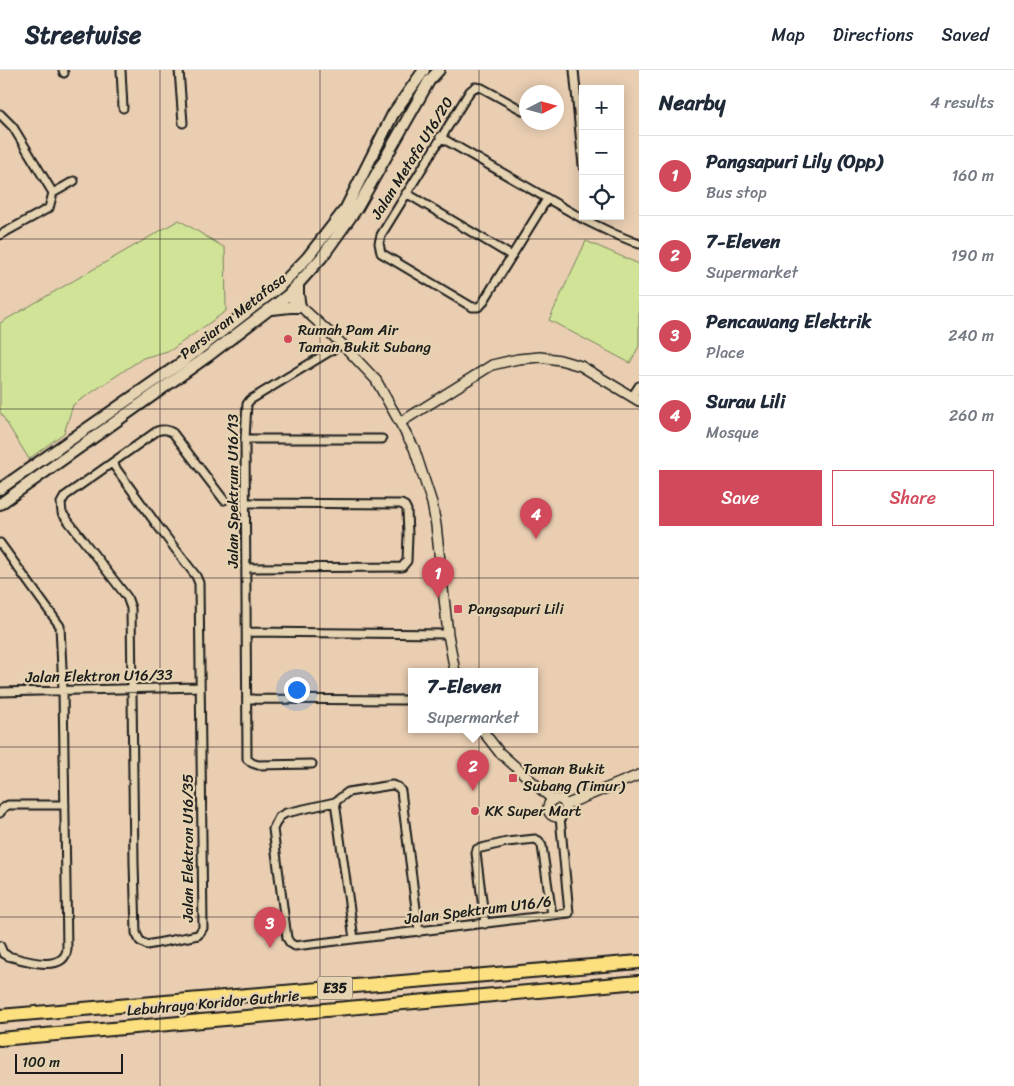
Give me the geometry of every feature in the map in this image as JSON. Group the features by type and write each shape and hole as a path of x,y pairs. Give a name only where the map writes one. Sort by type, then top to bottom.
{"highway":[{"name":"Lebuhraya Koridor Guthrie","path":"0,1016 639,962"},
{"name":"Lebuhraya Koridor Guthrie","path":"0,1039 639,982"}],"main road":[{"name":"Persiaran Metafasa","path":"0,489 181,363 279,287 307,258 346,208 393,114 424,70"},
{"name":"Persiaran Metafasa","path":"0,504 208,356 288,295 322,257 357,208 429,81 440,70"},
{"path":"271,309 300,308 298,284"},
{"path":"267,296 276,293 288,295"}],"street":[{"path":"121,70 123,108"},
{"path":"179,70 183,123"},
{"path":"574,70 580,130"},
{"name":"Jalan Metafa U16/20","path":"519,108 482,88 475,87 470,92 440,137 381,235 379,243 381,253 472,307 478,306 482,304 547,199"},
{"path":"0,114 13,127 53,193"},
{"path":"440,137 579,216"},
{"path":"0,235 49,208 53,193 74,181"},
{"path":"406,193 512,256"},
{"path":"587,220 639,244"},
{"path":"288,295 300,308 342,344 376,380 414,448 432,503 448,634 454,668"},
{"name":"Jalan Spektrum U16/13","path":"312,764 258,765 247,759 245,439 247,404 250,400 342,344"},
{"path":"400,422 492,365 518,359 540,357 581,366 636,399 639,386"},
{"path":"133,688 130,602 62,512 61,503 65,496 157,431 165,430 173,433 224,500"},
{"path":"245,439 382,439"},
{"path":"112,463 198,579 199,687"},
{"path":"246,503 401,504 406,506 407,510 408,535 407,561 402,567 246,568"},
{"path":"0,543 59,622 61,630 64,690 66,954 61,960 56,962 34,963 5,955 0,946"},
{"path":"246,632 448,634"},
{"name":"Jalan Elektron U16/33","path":"0,692 199,687"},
{"name":"Jalan Elektron U16/35","path":"133,688 136,933 140,942 147,944 198,935 203,928 199,687"},
{"path":"247,698 404,700"},
{"path":"484,733 499,752 553,800 560,800 565,805 565,812 560,817 553,817 548,812 548,805 553,800"},
{"path":"565,805 639,775"},
{"path":"354,939 335,802 348,792 392,785 398,787 401,792 419,932"},
{"name":"Jalan Spektrum U16/6","path":"335,802 286,813 279,817 273,829 287,938 295,946 569,913 560,817"},
{"path":"0,813 8,805 65,805"},
{"path":"485,924 476,853 480,848 507,842 535,839 539,841 542,846 552,915"}],"green space":[{"path":"179,220 225,248 226,311 171,350 143,358 73,405 64,433 29,459 0,412 0,323"},
{"path":"586,241 639,264 639,346 630,363 549,320"}],"place":[{"name":"Rumah Pam Air Taman Bukit Subang","path":"288,339"},
{"name":"Surau Lili","path":"536,539"},
{"name":"Pangsapuri Lily (Opp)","path":"438,598"},
{"name":"Pangsapuri Lili","path":"458,609"},
{"name":"Taman Bukit Subang (Timur)","path":"513,778"},
{"name":"7-Eleven","path":"473,791"},
{"name":"KK Super Mart","path":"475,811"},
{"name":"Pencawang Elektrik","path":"270,948"}]}
